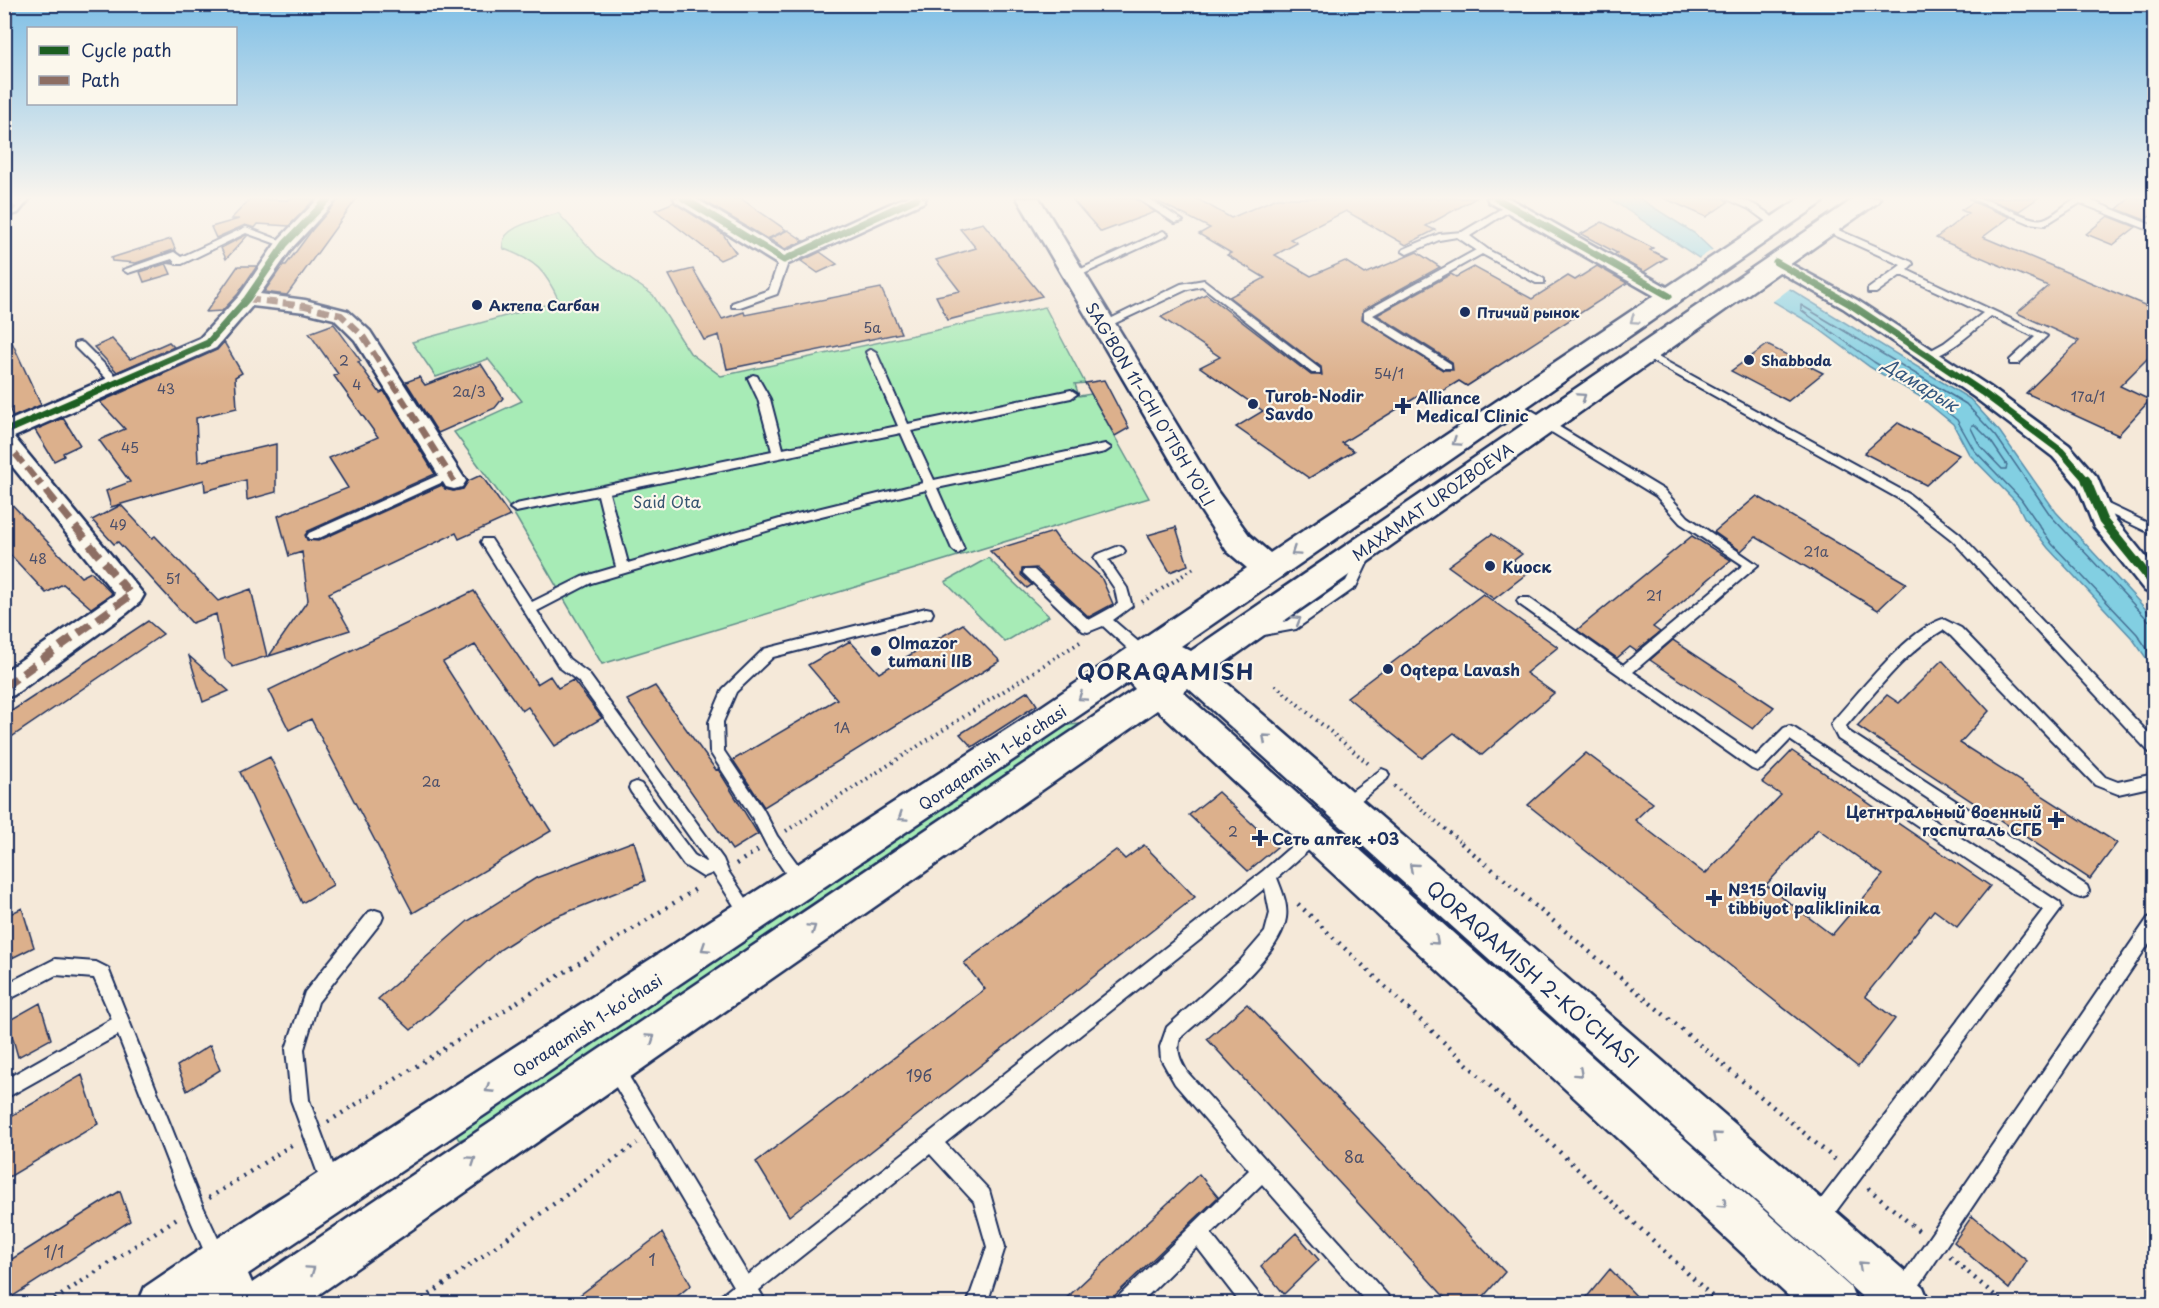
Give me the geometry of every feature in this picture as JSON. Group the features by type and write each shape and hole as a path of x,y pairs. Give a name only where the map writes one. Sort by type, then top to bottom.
{"main road":[{"name":"SAG'BON 11-CHI O'TISH YO'LI","path":"1064,259 1207,498 1238,543 1269,570"},
{"name":"Qoraqamish 1-koʻchasi","path":"263,1304 612,1065 1157,665 1269,570 1724,259"},
{"path":"1774,263 1780,259"},
{"name":"MAXAMAT UROZBOEVA","path":"1157,665 1241,634 1774,263"},
{"name":"Qoraqamish 1-koʻchasi","path":"162,1304 228,1284 334,1190 802,884 1157,665"},
{"name":"QORAQAMISH 2-KO'CHASI","path":"1157,665 1330,820 1833,1304"},
{"name":"QORAQAMISH 2-KO'CHASI","path":"1330,820 1815,1223 1900,1302"}],"street":[{"path":"4,432 208,343 247,299 275,259"},
{"path":"1604,259 1669,296"},
{"path":"1774,263 1850,304 2015,415 2061,451 2089,483 2103,521 2154,584"},
{"path":"247,299 305,306 340,315 363,336 452,477"},
{"path":"4,440 131,595 4,687"}],"lane":[{"path":"128,270 162,259"},
{"path":"1073,275 1108,259"},
{"path":"1447,366 1368,317 1368,314 1467,259"},
{"path":"1500,259 1540,281"},
{"path":"1872,291 1908,264 1897,259"},
{"path":"736,305 773,292 784,260"},
{"path":"1900,271 2042,336 2014,362"},
{"path":"1103,325 1185,286 1204,283 1316,371"},
{"path":"1928,356 1948,345 1990,312"},
{"path":"80,345 117,383"},
{"path":"871,352 958,549"},
{"path":"1645,353 1905,497 1929,515 1956,537 2154,748"},
{"path":"753,378 764,399 779,454"},
{"path":"516,508 1071,394"},
{"path":"1513,403 1660,493 1684,520 1752,565 1623,672"},
{"path":"529,609 587,580 797,518 1105,448"},
{"path":"313,536 452,477"},
{"path":"603,491 623,570"},
{"path":"2095,502 2154,531"},
{"path":"487,542 564,663 583,676 720,869 751,917"},
{"path":"1029,573 1088,627 1106,621 1125,606 1121,588 1100,558 1119,551"},
{"path":"1524,601 1757,765 1789,732 2054,908 1815,1223"},
{"path":"802,884 772,841 758,814 717,752 716,722 730,689 769,653 926,613"},
{"path":"1106,621 1157,665"},
{"path":"2081,891 1842,735 1838,725 1888,670 1932,630 1943,624 1956,632 2100,781 2118,788 2154,780"},
{"path":"726,1304 751,1296 931,1141 1268,876 1382,775"},
{"path":"636,788 689,860 703,870 720,869"},
{"path":"1268,876 1278,901 1277,925 1267,945 1173,1033 1169,1047 1170,1059 1181,1078 1262,1172 1382,1304"},
{"path":"334,1190 300,1100 295,1048 311,998 375,917"},
{"path":"1900,1302 1936,1245 2154,923"},
{"path":"4,993 55,967 96,970 102,973 194,1207 228,1284"},
{"path":"4,1090 122,1023"},
{"path":"612,1065 751,1296"},
{"path":"931,1141 982,1197 996,1247 977,1304"},
{"path":"1125,1304 1262,1172"},
{"path":"1198,1233 1254,1304"}],"path":[{"path":"48,1304 194,1207 720,869 772,841 1106,621 1194,568"},
{"path":"1275,685 2005,1304"},
{"path":"1268,876 1720,1304"},
{"path":"417,1304 652,1133"}],"green space":[{"name":"Said Ota","path":"526,259 601,259 653,295 690,353 721,376 1045,307 1085,383 1075,384 1079,396 1091,394 1149,498 602,664 513,512 454,432 522,401 488,359 436,377 412,342 559,301 549,281"},
{"path":"988,558 1049,616 1005,642 945,582"},
{"path":"1082,724 467,1137 459,1140 456,1135 463,1128 1066,725"}],"water":[{"name":"Дамарык","path":"1701,259 1730,259 1790,289 1970,399 2000,432 2056,512 2154,618 2154,669 2132,638 2048,548 2024,517 2017,503 1969,454 1953,424 1919,396 1870,367 1812,324"}],"pier":[{"path":"1737,259 1792,287 1772,302 1697,260"}],"building":[{"path":"111,259 147,259 136,263 112,261"},
{"path":"290,259 313,259 287,295 264,292 283,265 286,265"},
{"path":"830,259 837,264 818,273 801,261"},
{"path":"1012,259 1042,296 948,320 936,296 960,291 936,260"},
{"path":"1234,259 1282,259 1311,276 1345,261 1365,274 1400,259 1428,259 1440,267 1363,310 1362,319 1443,370 1453,370 1452,362 1377,315 1451,274 1456,277 1474,267 1532,299 1568,276 1575,280 1597,266 1627,283 1467,386 1459,381 1436,395 1428,390 1342,443 1354,451 1309,478 1236,427 1263,411 1200,367 1220,357 1161,317 1206,294 1311,375 1322,375 1321,367 1229,297 1265,278"},
{"path":"1621,259 1664,259 1644,272"},
{"path":"1985,259 2035,259 2154,309 2154,352 2120,386 2150,400 2118,435 2026,393 2079,341 2017,313 2048,286"},
{"path":"166,264 171,274 144,282 140,272"},
{"path":"238,266 257,266 238,294 222,311 206,312"},
{"path":"693,269 722,319 744,312 745,315 881,288 901,333 727,369 719,335 704,340 669,275"},
{"path":"334,324 361,361 358,362 380,393 384,391 435,474 308,531 305,535 307,540 318,541 442,485 445,489 453,491 463,489 468,481 481,475 510,516 459,539 456,533 329,593 350,630 269,656 308,600 302,552 289,556 278,516 348,488 329,458 378,437 334,376 338,374 309,333"},
{"path":"4,325 41,405 13,417 4,395"},
{"path":"112,339 130,359 169,342 174,347 117,372 94,347"},
{"path":"224,342 242,373 235,377 237,408 196,418 198,462 276,444 276,492 247,500 246,480 205,491 204,480 111,507 106,491 130,482 99,440 125,429 100,402 217,350"},
{"path":"1767,345 1823,373 1788,401 1731,371"},
{"path":"481,364 503,398 495,408 438,433 406,382 419,377 425,385"},
{"path":"1104,380 1129,428 1115,436 1085,383"},
{"path":"63,418 80,445 63,453 64,456 54,461 35,430"},
{"path":"1898,423 1959,455 1926,485 1864,453"},
{"path":"4,496 81,577 91,572 112,594 91,608 63,584 46,593 4,548"},
{"path":"1757,496 1906,583 1878,610 1756,537 1741,551 1714,532"},
{"path":"121,505 152,538 155,536 218,601 251,589 267,656 233,667 225,659 216,614 192,623 118,542 114,544 92,520"},
{"path":"1176,527 1188,565 1170,572 1148,535"},
{"path":"1053,532 1060,542 1101,577 1113,604 1089,617 1036,568 1022,569 1021,575 1032,585 1027,588 990,551"},
{"path":"1492,534 1522,554 1513,561 1529,572 1494,599 1448,566"},
{"path":"1692,536 1731,560 1653,627 1660,632 1636,651 1630,647 1617,658 1577,630"},
{"path":"474,591 537,684 550,676 558,688 573,680 602,718 555,746 528,707 522,711 475,645 443,662 551,831 413,913 311,719 289,730 269,690"},
{"path":"1483,594 1558,647 1526,673 1554,693 1482,755 1454,733 1422,758 1347,697"},
{"path":"148,621 163,634 4,742 4,716"},
{"path":"963,624 1000,661 764,807 733,760 837,699 808,665 850,641 879,673"},
{"path":"1673,640 1774,707 1753,729 1650,660"},
{"path":"189,656 229,691 203,702"},
{"path":"1942,660 1989,711 1960,743 2117,843 2090,879 1857,726 1887,695 1899,703"},
{"path":"655,686 716,770 718,769 758,834 732,850 627,700"},
{"path":"1028,691 1037,705 972,747 960,734"},
{"name":"№15 Oilaviy tibbiyot paliklinika","path":"1792,751 1990,886 1957,927 1934,910 1865,996 1895,1019 1858,1067 1528,805 1586,753 1653,803 1635,820 1705,874 1781,795 1762,782","holes":["1818,829 1883,875 1832,935 1766,885"]},
{"path":"270,757 333,885 302,903 240,772"},
{"path":"1218,792 1277,847 1248,871 1189,815"},
{"path":"634,841 645,881 545,921 501,949 411,1030 378,999 468,921 536,878"},
{"path":"1144,845 1195,897 789,1216 756,1162 985,989 964,963 1116,850 1125,859"},
{"path":"22,908 34,947 4,962 4,917"},
{"path":"40,1003 51,1039 18,1057 8,1021"},
{"path":"1247,1004 1505,1272 1477,1304 1451,1304 1207,1039"},
{"path":"210,1045 220,1070 187,1091 177,1066"},
{"path":"82,1075 98,1124 4,1180 4,1120"},
{"path":"1199,1174 1218,1197 1106,1304 1060,1304"},
{"path":"120,1191 130,1221 4,1302 4,1264"},
{"path":"1972,1216 2027,1261 2009,1289 1954,1242"},
{"path":"662,1233 691,1285 668,1304 568,1304"},
{"path":"1296,1233 1319,1260 1284,1294 1261,1266"},
{"path":"1610,1269 1644,1304 1581,1304"}],"marked path":[{"path":"247,299 305,306 341,315 363,336 454,481"},
{"path":"4,440 131,595 4,687"}],"cycle path":[{"path":"4,432 208,343 247,299 275,259"},
{"path":"782,259 786,259"},
{"path":"1604,259 1669,296"},
{"path":"1776,262 1850,304 1982,392 2061,451 2089,483 2103,521 2154,584"}],"place":[{"name":"Актепа Сагбан","path":"477,305"},
{"name":"Птичий рынок","path":"1465,312"},
{"name":"Shabboda","path":"1749,360"},
{"name":"Turob-Nodir Savdo","path":"1253,404"},
{"name":"Alliance Medical Clinic","path":"1403,406"},
{"name":"Киоск","path":"1490,566"},
{"name":"Olmazor tumani IIB","path":"876,651"},
{"name":"Oqtepa Lavash","path":"1388,669"},
{"name":"Цетнтральный военный госпиталь СГБ","path":"2056,820"},
{"name":"Сеть аптек +03","path":"1260,838"},
{"name":"№15 Oilaviy tibbiyot paliklinika","path":"1714,898"}],"district":[{"name":"QORAQAMISH","path":"1166,670"}]}
